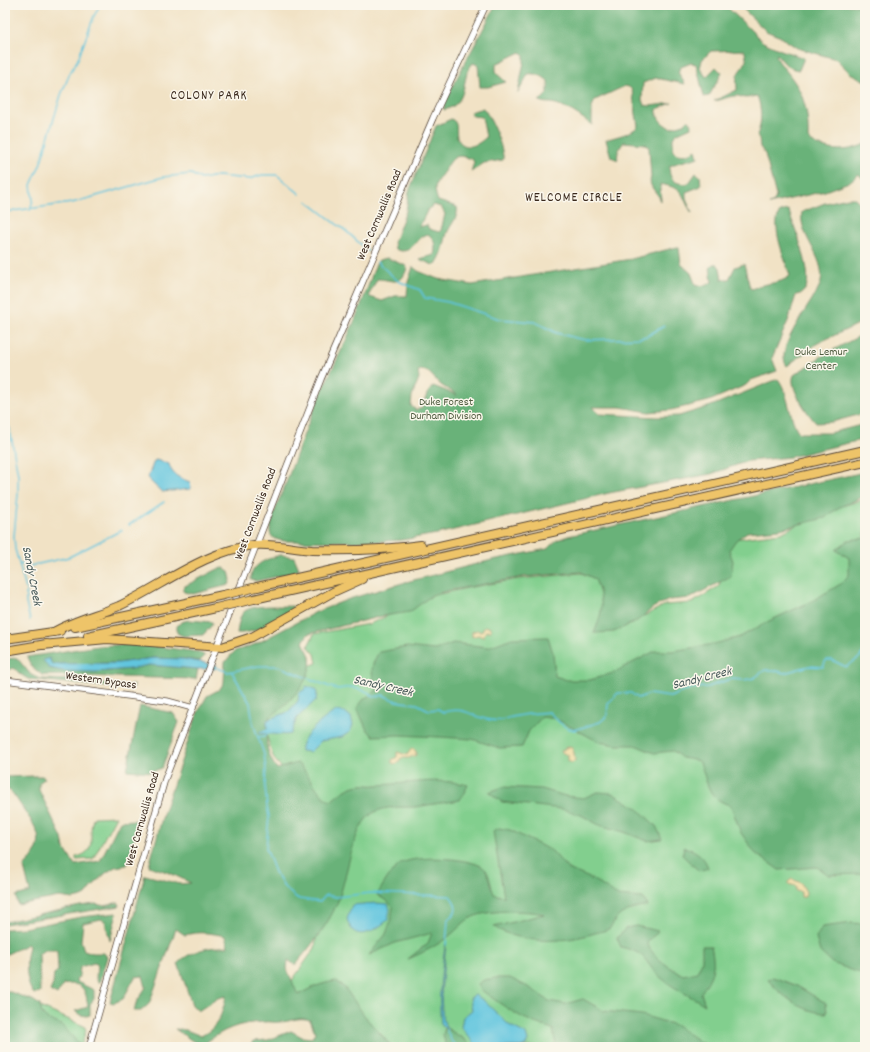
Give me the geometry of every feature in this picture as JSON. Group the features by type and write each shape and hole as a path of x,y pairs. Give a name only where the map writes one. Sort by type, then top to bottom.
{"highway":[{"path":"5,639 54,632 257,588 865,450"},
{"path":"42,646 865,462"},
{"path":"54,632 66,625 98,615 125,603 214,556 231,550 255,545 311,550 372,550 402,548 491,534"},
{"path":"5,651 107,639 216,648 252,637 333,592 377,571"}],"street":[{"name":"West Cornwallis Road","path":"89,1047 165,779 194,708 203,680 255,545 341,332 433,118 486,5"},
{"name":"Western Bypass","path":"5,680 167,701 194,708"}],"green space":[{"path":"496,5 725,5 763,42 804,58 799,70 789,67 777,54 776,57 800,91 807,114 808,139 821,147 836,150 851,149 865,144 865,178 862,178 859,174 849,182 825,191 769,204 774,202 776,196 765,154 760,147 757,135 761,116 757,96 744,98 740,96 733,96 714,101 737,90 738,73 746,59 744,50 711,51 702,60 700,68 706,77 716,67 722,73 709,96 704,97 696,64 691,63 681,67 678,72 685,84 656,78 643,83 642,100 644,105 650,106 672,103 657,109 657,115 662,122 670,128 684,124 688,120 691,124 691,127 678,133 673,138 673,151 684,155 696,150 698,157 673,164 670,166 669,171 674,180 685,184 689,183 696,173 700,176 701,186 686,192 686,198 692,213 679,190 675,188 660,184 661,201 650,184 649,148 646,144 624,142 618,153 618,160 611,157 606,140 628,133 638,126 632,90 629,87 625,86 595,100 592,107 592,125 574,112 558,104 539,101 546,95 548,90 548,81 539,75 528,74 518,93 524,62 524,55 521,52 496,64 496,73 506,82 488,87 480,87 478,65 473,63 466,76 463,90 458,102 452,107 444,110 444,104 453,85"},
{"path":"739,5 865,5 865,81 850,73 836,59 797,48 781,37 766,31"},
{"path":"483,108 486,112 493,125 502,149 503,160 484,163 471,172 474,162 472,159 458,156 450,162 439,178 435,187 438,201 457,207 457,214 447,233 440,256 436,264 433,265 419,259 434,255 434,243 428,234 423,236 413,246 405,251 395,249 394,242 406,211 409,191 436,126 451,119 453,120 456,125 457,137 463,145 467,146 475,145 486,137 482,117 473,116 470,112","holes":["434,205 441,207 445,214 441,230 439,232 429,229 427,225 419,227 428,209"]},
{"path":"855,198 865,208 865,321 818,343 787,366 784,358 785,348 796,324 821,282 820,264 804,230 802,212 825,203"},
{"name":"Duke Forest Durham Division","path":"787,210 789,211 804,258 807,271 807,283 804,291 796,295 788,321 772,358 777,371 751,380 746,385 709,401 671,410 649,412 620,407 593,407 599,414 658,417 679,416 711,406 778,379 785,392 794,423 800,433 830,433 865,424 865,439 790,457 748,461 711,474 609,493 437,534 402,540 369,542 284,541 275,539 272,536 270,527 304,433 352,326 375,266 379,260 387,258 406,266 407,268 405,274 399,280 392,281 377,279 369,295 370,297 382,301 395,296 407,296 408,282 413,267 418,271 438,279 472,285 631,259 677,247 679,248 681,264 691,273 696,286 707,285 712,282 710,267 713,264 717,264 720,268 722,280 729,279 735,267 744,264 750,288 752,289 781,281 790,276 778,235 777,218 780,212","holes":["418,371 428,372 438,383 457,395 433,386 427,394 422,408 416,410 411,406 412,396 419,378"]},
{"name":"Duke Lemur Center","path":"865,333 865,413 832,422 816,423 796,393 793,380 794,375 822,356"},
{"path":"865,472 865,496 838,508 825,518 780,529 747,532 736,540 729,550 733,561 731,576 690,598 669,600 654,607 637,621 614,632 594,633 601,612 600,593 595,579 581,572 523,577 447,591 432,595 410,612 383,616 308,634 303,642 310,657 308,675 297,692 269,718 267,745 270,756 277,769 297,763 306,772 322,795 331,801 348,789 362,785 445,781 468,785 460,800 415,807 394,807 378,810 365,820 354,843 343,886 331,916 317,938 295,965 288,960 287,969 298,995 316,986 336,981 345,988 367,1019 392,1047 250,1047 253,1041 268,1040 291,1031 302,1037 312,1038 315,1032 310,1020 305,1019 239,1025 218,1034 204,1044 194,1042 175,1029 186,1030 201,1036 207,1033 215,1025 221,1015 226,996 218,998 198,1011 192,1005 178,963 195,952 208,948 228,947 225,936 215,934 201,933 185,935 176,929 149,1004 141,1011 134,1011 136,1003 146,987 143,976 135,977 123,999 114,1003 110,1002 145,875 180,884 191,883 170,873 149,866 164,811 198,712 207,696 220,689 224,682 225,662 235,651 256,644 316,612 349,599 406,582 492,560 547,549 557,540 568,536"},
{"path":"865,499 865,1047 392,1047 379,1032 298,1005 291,982 315,948 319,919 272,791 281,767 274,759 264,728 265,718 301,669 317,663 315,654 308,646 314,634 369,624 435,595 519,579 581,573 596,579 614,624 646,615 665,605 692,603 719,586 728,558 726,544 734,539 781,533 826,511"},
{"path":"865,538 865,874 829,875 817,867 779,870 755,853 741,833 731,806 713,796 699,761 682,758 673,751 654,753 635,745 616,745 599,742 556,719 542,717 529,731 522,747 499,748 472,739 399,735 373,736 366,728 357,708 364,699 378,689 372,674 372,670 379,652 407,647 435,650 453,643 488,647 512,638 548,637 553,653 555,676 567,680 590,680 613,673 655,651 673,651 714,644 740,637 769,621 810,602 839,585 849,575 849,558 836,550 848,540"},
{"path":"281,555 294,557 299,569 293,573 256,581 251,580 252,574 257,566 266,560"},
{"path":"224,568 229,571 231,580 229,585 193,594 184,592 182,589 218,569"},
{"path":"265,606 293,606 290,611 277,621 260,629 237,633 242,614 251,608"},
{"path":"189,620 212,622 212,625 203,635 183,636 177,633 177,626 181,622"},
{"path":"136,644 199,652 205,656 200,661 153,658 118,663 52,664 49,658 49,668 62,671 96,672 130,669 149,665 198,669 196,679 42,675 31,666 27,657 98,646"},
{"path":"17,658 31,675 40,679 82,680 122,686 134,685 134,687 129,689 28,679 14,668 5,671 5,659"},
{"path":"140,706 173,713 179,722 162,768 151,772 127,770"},
{"path":"42,776 45,778 39,783 39,790 62,838 64,848 75,865 100,861 120,821 135,820 138,825 127,865 115,867 106,873 97,881 86,895 73,899 59,897 18,905 16,896 30,892 24,867 36,851 38,837 33,823 17,799 5,788 5,777"},
{"path":"503,787 542,789 565,796 584,798 597,792 612,793 637,808 656,826 662,839 647,841 624,832 599,825 581,815 562,809 502,802 489,792"},
{"path":"116,816 93,859 76,860 76,857 83,855 88,851 91,841 91,829 94,817"},
{"path":"499,828 510,830 552,851 568,869 592,879 618,896 643,898 648,906 625,912 616,919 607,930 570,939 557,940 518,937 494,927 544,914 517,911 485,913 469,919 438,944 408,959 428,943 432,933 395,943 369,955 386,934 393,907 377,895 391,874 402,863 409,860 432,858 471,862 486,870 489,875 494,894 504,897 493,831"},
{"path":"684,847 699,854 705,860 708,868 699,871 682,855"},
{"path":"119,903 120,906 5,924 5,922 80,906 95,904 105,906"},
{"path":"117,913 110,941 105,921 101,919 83,923 81,941 84,950 93,953 104,953 107,957 99,983 96,979 97,964 94,963 80,967 79,977 75,981 94,990 94,999 90,1004 90,1015 80,1015 75,1011 88,1007 86,996 82,988 79,986 75,984 63,985 57,995 50,991 53,984 54,974 58,971 57,950 44,950 39,954 40,992 34,994 27,978 26,964 29,947 28,944 5,955 5,929 24,928 81,917"},
{"path":"852,923 865,924 865,975 832,963 820,952 816,938 822,927"},
{"path":"636,926 658,931 647,943 657,958 683,975 697,972 702,962 702,946 711,946 713,966 711,976 701,993 705,1005 664,980 641,955 621,947 617,938 626,928"},
{"path":"773,977 797,986 826,1003 827,1013 801,1007 786,997 768,980"},
{"path":"510,978 530,988 549,1001 565,1004 583,999 604,1011 642,1015 675,1025 708,1047 556,1047 553,1029 523,1018 481,990 478,984 484,980"},
{"path":"5,990 34,1001 40,1005 42,1014 47,1019 62,1025 82,1047 5,1047"},
{"path":"5,992 84,1026 86,1030 81,1047 5,1047"},
{"path":"445,1027 464,1039 472,1047 446,1047 443,1035"}],"sand":[{"path":"485,626 491,628 491,631 486,631 483,637 478,635 472,637 472,632 477,630 481,632"},
{"path":"568,747 572,748 574,753 575,761 572,763 568,761 568,755 561,751"},
{"path":"412,748 416,751 416,755 409,758 401,758 397,764 392,763 392,760 397,757 397,752 407,755"},
{"path":"792,879 801,883 806,892 805,897 801,897 801,892 796,891 796,886 788,884 788,882"}],"water":[{"path":"156,460 169,464 174,474 190,482 191,489 162,492 151,482 148,477 154,461"},
{"path":"49,658 52,664 118,663 153,658 183,659 217,665 215,669 149,665 130,669 96,672 62,671 49,668 43,660"},
{"path":"306,686 315,689 317,693 316,700 297,718 291,734 260,734 259,732 267,729 267,720 288,712 298,701 299,693 305,689"},
{"path":"336,711 345,712 351,717 353,725 350,732 342,737 321,741 310,752 301,751 301,746 304,740 313,728"},
{"path":"376,903 388,904 390,909 388,920 371,931 359,934 354,932 347,919 352,905"},
{"path":"446,943 441,998 447,1030 441,1024 440,1004 441,973"},
{"path":"475,995 483,1000 509,1025 526,1034 528,1041 526,1045 520,1047 477,1047 461,1027 463,1017 472,1010 470,998"}],"waterway":[{"path":"30,210 33,200 31,185 40,165 61,95 70,73 78,59 94,16 100,5"},
{"path":"5,212 72,203 163,177 191,174 201,179 218,176 249,179 262,175 277,175 300,194"},
{"path":"307,201 368,251"},
{"path":"377,262 398,281 420,290 425,298 448,302 500,319 535,322 557,333 576,338 586,340 638,338 647,336 664,326"},
{"name":"Sandy Creek","path":"5,415 10,430 18,475 18,494 14,536 15,549 26,589 26,603 30,620"},
{"path":"129,525 164,502"},
{"path":"20,564 30,566 69,557 122,530"},
{"name":"Sandy Creek","path":"215,667 228,672 258,666 278,666 330,687 338,689 351,687 368,692 374,697 383,695 396,701 417,704 429,710 438,709 443,712 458,710 494,721 525,714 549,712 560,723 567,728 574,730 600,722 607,716 608,703 618,693 631,693 638,698 649,694 670,697 692,688 708,687 730,679 744,680 754,678 765,670 774,670 784,673 809,666 823,667 826,660 832,660 846,667 859,658 865,650"},
{"path":"232,672 250,703 253,723 264,754 266,770 265,785 269,816 266,848 275,872 284,887 299,899 320,902 326,895 336,897 370,893 450,896 456,906 456,909 454,914 448,919 446,945"},
{"path":"258,737 272,732"},
{"path":"446,1029 452,1042 458,1047"}],"district":[{"name":"COLONY PARK","path":"209,96"},
{"name":"WELCOME CIRCLE","path":"574,198"}]}
